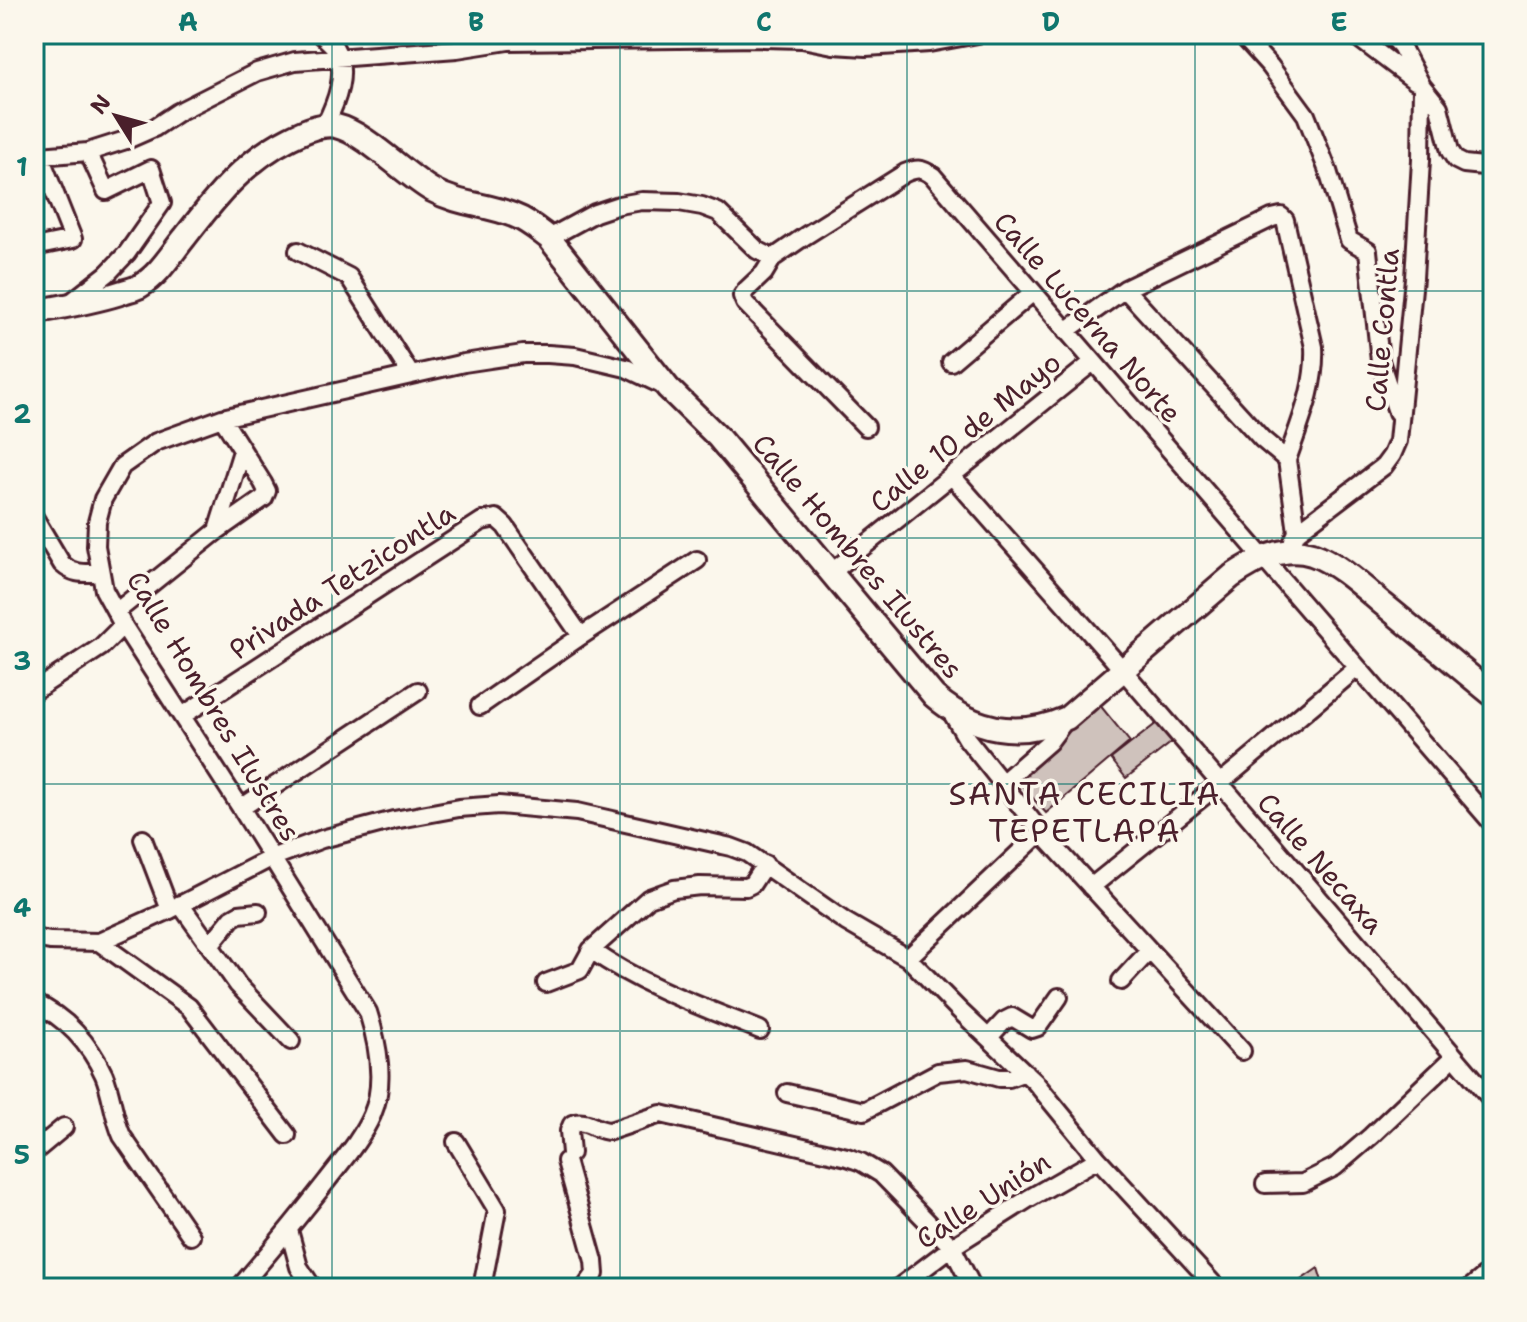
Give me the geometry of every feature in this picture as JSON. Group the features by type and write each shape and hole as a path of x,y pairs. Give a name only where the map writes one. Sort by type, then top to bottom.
{"main road":[{"name":"Calle Hombres Ilustres","path":"325,125 338,126 356,135 424,185 446,197 512,214 549,238 668,388 718,437 934,696 950,710 985,727 1007,730 1051,725 1067,718 1232,576 1293,542 1328,561 1362,587 1493,695"},
{"path":"34,312 96,302 139,287 157,273 233,178 284,141 325,125"}],"street":[{"path":"321,34 334,46 339,59 340,86 335,106 325,125"},
{"path":"34,247 73,239 37,155 88,152 129,139 257,72 295,61 457,49 508,38 807,37 833,45 866,47 929,43 978,34"},
{"path":"1241,34 1270,66 1306,115 1328,171 1349,240 1368,251 1380,361 1400,421"},
{"path":"1353,34 1422,86"},
{"path":"1390,34 1401,46 1422,86 1439,107 1450,151 1456,160 1464,164 1493,167"},
{"name":"Calle Contla","path":"1293,542 1384,466 1398,441 1415,264 1422,86"},
{"path":"66,306 107,274 127,253 162,203 151,169 106,191 88,152"},
{"name":"Calle Lucerna Norte","path":"773,258 905,173 916,168 933,176 1493,824"},
{"path":"549,238 595,213 642,201 679,202 718,212 757,250 773,258 764,273 742,296 745,303 866,427"},
{"path":"1066,331 1125,289 1281,216 1285,220 1314,347 1315,364 1313,382 1287,460 1293,542"},
{"path":"298,251 349,277 411,375"},
{"path":"1125,289 1262,439 1287,460"},
{"path":"951,362 1032,293"},
{"name":"Calle Hombres Ilustres","path":"239,1288 289,1230 356,1143 373,1113 378,1086 377,1038 368,1012 104,590 96,546 97,522 103,499 122,466 156,442 222,418 495,357 523,354 575,356 626,368 668,388"},
{"name":"Calle 10 de Mayo","path":"832,572 1093,362"},
{"path":"34,691 101,647 119,618 217,531 264,498 267,491 222,418"},
{"path":"217,531 242,451"},
{"name":"Calle Necaxa","path":"952,476 1493,1101"},
{"path":"34,517 68,570 100,573"},
{"name":"Privada Tetzicontla","path":"182,716 482,521 496,518 505,526 581,636"},
{"path":"480,706 697,560"},
{"path":"1091,887 1357,668"},
{"path":"241,808 418,691"},
{"path":"950,710 967,739 1041,832 1242,1051"},
{"name":"Calle Hombres Ilustres","path":"1002,783 1049,742 1067,718"},
{"path":"34,938 99,942 271,858 322,839 394,820 459,808 499,805 577,812 731,847 765,864 846,922 908,958 1025,1072 1098,1159 1217,1288"},
{"path":"908,958 1041,832"},
{"path":"143,839 175,907 210,945 238,985 291,1041"},
{"path":"546,983 580,970 591,950 649,898 674,889 700,886 746,887 752,884 765,864"},
{"path":"210,945 232,918 258,912"},
{"path":"99,942 189,1007 287,1135"},
{"path":"591,950 615,967 760,1030"},
{"path":"1121,981 1149,951"},
{"path":"989,1037 1012,1017 1032,1029 1038,1027 1059,997"},
{"path":"34,1003 50,1010 74,1029 96,1061 105,1077 122,1136 191,1236"},
{"path":"1265,1184 1303,1183 1335,1167 1454,1057"},
{"path":"787,1093 864,1111 938,1072 967,1069 1009,1078 1025,1072"},
{"path":"585,1288 595,1274 594,1261 569,1157 572,1124 584,1122 602,1131 610,1131 661,1114 861,1162 881,1174 952,1247 973,1288"},
{"path":"34,1152 64,1127"},
{"path":"456,1142 497,1210 484,1288"},
{"name":"Calle Unión","path":"898,1288 952,1247 1098,1159"},
{"path":"289,1230 299,1267 313,1288"},
{"path":"1470,1288 1493,1269"}],"building":[{"path":"1099,704 1130,742 1046,813 1014,777"},
{"path":"1157,723 1172,742 1126,778 1111,759"},
{"path":"1318,1268 1324,1288 1303,1288 1301,1280"}],"district":[{"name":"SANTA CECILIA TEPETLAPA","path":"1085,812"}]}
